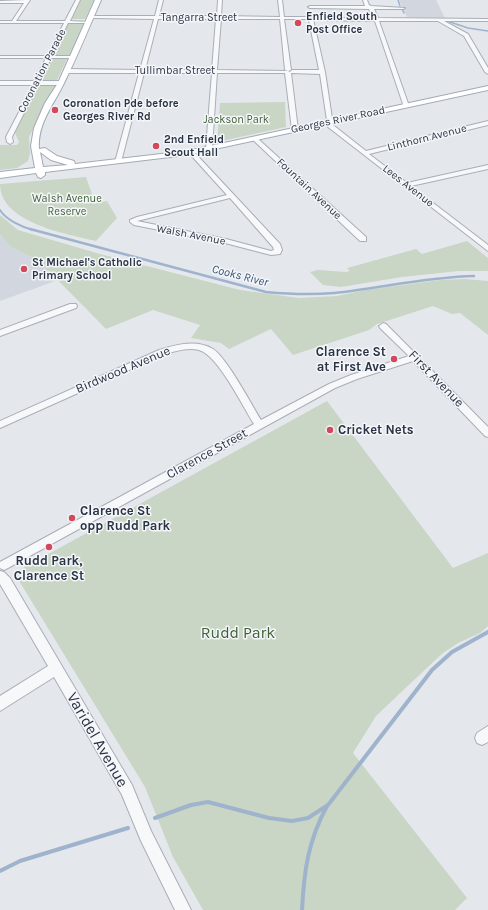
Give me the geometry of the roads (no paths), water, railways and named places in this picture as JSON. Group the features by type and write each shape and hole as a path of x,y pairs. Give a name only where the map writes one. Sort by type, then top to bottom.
{"main road":[{"name":"Coronation Parade","path":"42,172 40,152 35,145 35,137 55,92 67,71 98,0"},
{"name":"Georges River Road","path":"42,172 150,161 488,88"},
{"path":"1,177 29,165 40,152 58,160 93,164"},
{"name":"Georges River Road","path":"42,172 189,152"},
{"path":"1,177 42,172"}],"street":[{"name":"Coronation Parade","path":"10,142 9,138 78,0"},
{"path":"118,162 160,0"},
{"path":"209,148 220,0"},
{"path":"280,0 295,130"},
{"path":"308,0 330,122"},
{"path":"365,0 367,6 371,8 376,19 406,106"},
{"path":"0,2 27,1"},
{"path":"13,22 27,1"},
{"path":"310,7 403,8"},
{"name":"Tangarra Street","path":"0,22 67,22 156,18 488,20"},
{"path":"438,20 466,35 488,72"},
{"path":"0,57 73,57"},
{"name":"Tullimbar Street","path":"67,71 322,72"},
{"path":"0,83 61,83"},
{"name":"Lees Avenue","path":"330,122 331,127 488,249"},
{"name":"Linthorn Avenue","path":"365,153 488,123"},
{"name":"Fountain Avenue","path":"254,138 363,239"},
{"name":"Walsh Avenue","path":"189,152 231,196 276,246 278,250 277,252 271,253 226,241 134,223 132,220 138,218 231,196"},
{"path":"407,185 488,167"},
{"path":"0,333 73,306"},
{"name":"First Avenue","path":"383,326 488,433"},
{"name":"Birdwood Avenue","path":"0,425 162,352 182,346 197,346 211,351 221,364 259,425"},
{"name":"Clarence Street","path":"1,569 332,386 354,377 415,357"},
{"name":"Varidel Avenue","path":"1,569 6,582 127,790 146,836 181,909"},
{"path":"0,704 56,668"}],"waterway":[{"path":"398,0 400,6"},
{"path":"402,9 404,13"},
{"path":"450,22 468,28 488,31"},
{"name":"Cooks River","path":"0,210 10,220 31,229"},
{"name":"Cooks River","path":"31,229 266,292 300,294 334,293 421,280 474,276"},
{"path":"155,818 191,805 208,802 269,818 292,821 308,818 328,805 432,670 452,652 488,632"},
{"path":"302,910 308,856 315,832 327,806"},
{"path":"0,871 20,861 128,828"}],"place":[{"name":"Enfield South Post Office","path":"298,23"},
{"name":"Coronation Pde before Georges River Rd","path":"55,110"},
{"name":"2nd Enfield Scout Hall","path":"156,146"},
{"name":"St Michael's Catholic Primary School","path":"24,269"},
{"name":"Clarence St at First Ave","path":"394,359"},
{"name":"Cricket Nets","path":"330,430"},
{"name":"Clarence St opp Rudd Park","path":"72,518"},
{"name":"Rudd Park, Clarence St","path":"49,547"}],"park label":[{"name":"Jackson Park","path":"236,120"},
{"name":"Walsh Avenue Reserve","path":"67,205"},
{"name":"Rudd Park","path":"238,633"}]}
